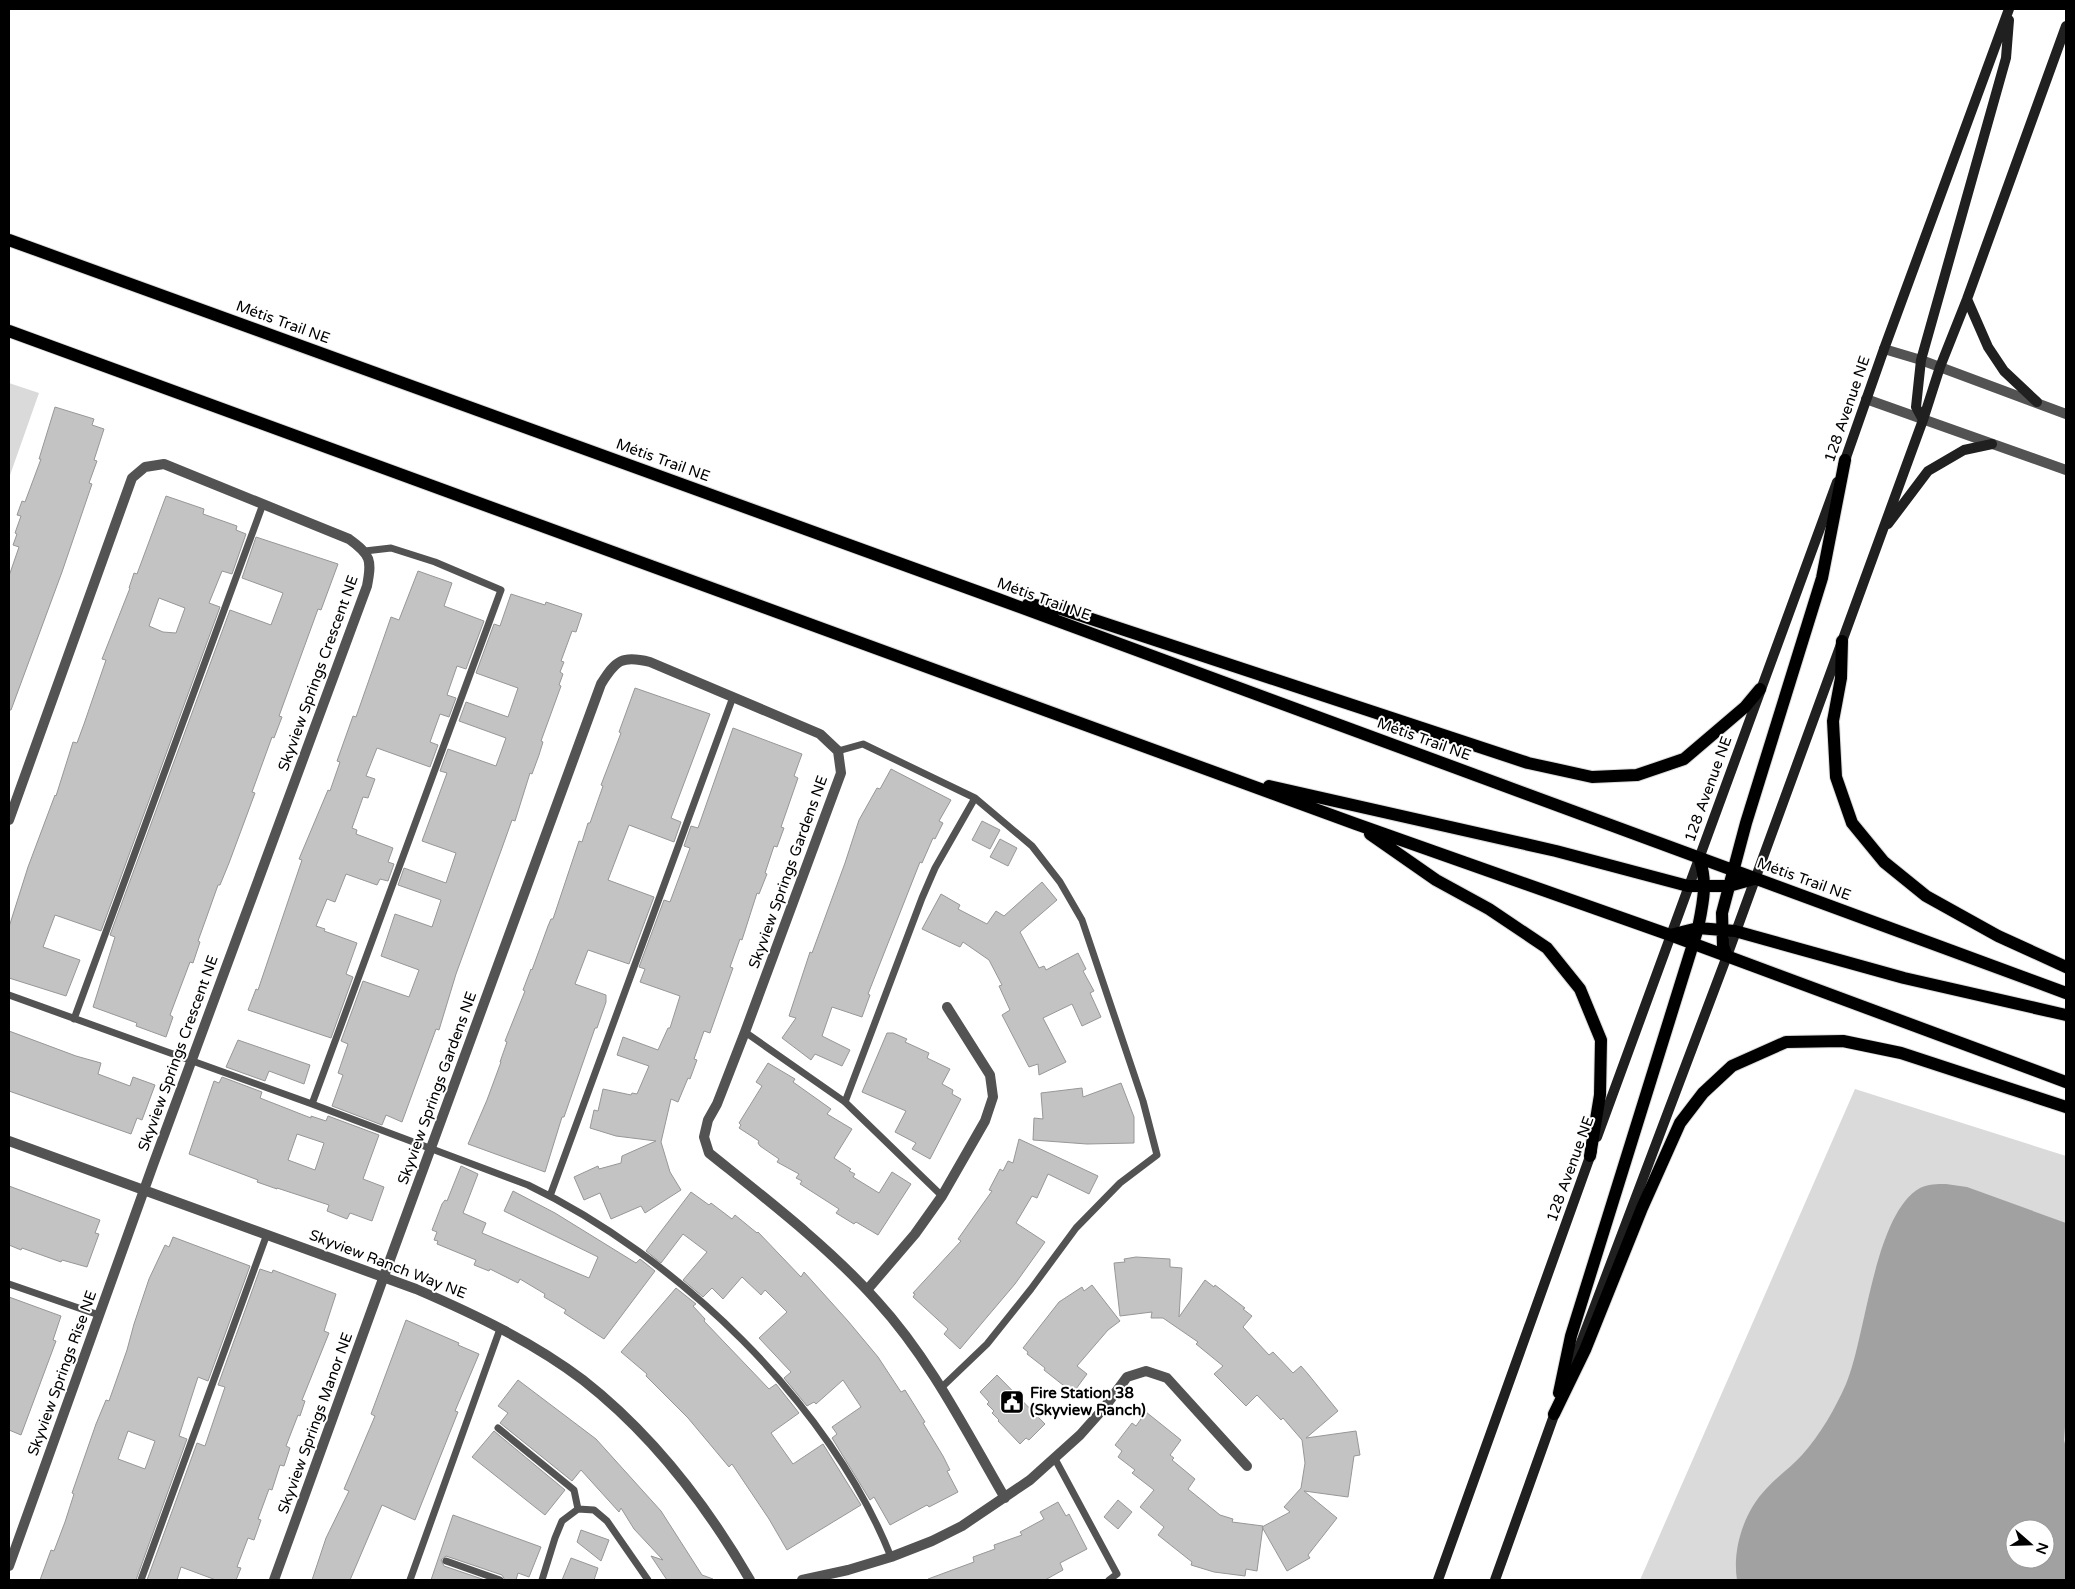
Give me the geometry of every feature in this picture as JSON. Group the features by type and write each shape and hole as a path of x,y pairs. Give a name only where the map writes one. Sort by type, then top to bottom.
{"main road":[{"name":"128 Avenue NE","path":"1438,1580 1670,935 2009,9"},
{"path":"1923,420 1916,407 1921,360 2006,58 2009,9"},
{"path":"1495,1580 1554,1414 1727,956 1723,946 1754,879 2066,26"},
{"name":"Métis Trail NE","path":"9,240 998,599 2066,993"},
{"path":"1967,299 1988,346 2004,371 2037,402"},
{"path":"9,331 1218,774 1670,935 2066,1082"},
{"path":"1881,532 1928,471 1964,450 1992,444"},
{"path":"1729,930 1722,913 1733,870 1822,578 1845,460"},
{"path":"998,599 1061,609 1528,763 1592,777 1637,776 1684,759 1745,707 1760,689"},
{"path":"1842,641 1841,678 1833,721 1836,777 1852,823 1884,862 1926,896 1998,936 2066,967"},
{"path":"1218,774 1556,851 1688,886 1729,886 1754,879"},
{"path":"1356,824 1436,880 1489,909 1547,948 1580,988 1601,1040 1600,1095 1590,1156"},
{"path":"1554,1414 1571,1336 1698,928 1704,887 1704,872 1699,858"},
{"path":"1670,935 1698,928 1729,930 1904,978 2066,1016"},
{"path":"1554,1414 1585,1350 1642,1208 1680,1123 1703,1093 1732,1066 1786,1042 1843,1041 1901,1053 2066,1107"}],"street":[{"path":"1884,348 2066,414"},
{"path":"1866,399 2066,470"},
{"path":"9,820 132,478 145,467 164,464 349,539 365,551"},
{"name":"Skyview Springs Crescent NE","path":"144,1190 367,586 371,565 365,551"},
{"name":"Skyview Springs Gardens NE","path":"384,1276 598,693 613,666 631,658 650,662 820,734 838,751 841,773 745,1032 717,1104 708,1120 704,1138 709,1153 799,1227 867,1290 885,1311 942,1388 1005,1498"},
{"path":"867,1290 916,1234 942,1196 984,1121 993,1096 990,1075 947,1007"},
{"name":"Skyview Ranch Way NE","path":"9,1141 384,1276 461,1308 539,1351 582,1380 622,1415 659,1452 692,1492 720,1531 750,1580"},
{"name":"Skyview Springs Rise NE","path":"9,1566 144,1190"},
{"name":"Skyview Springs Manor NE","path":"274,1580 384,1276"},
{"path":"802,1580 848,1570 892,1557 932,1541 962,1526 1005,1498 1055,1459 1086,1428 1127,1377 1146,1372 1166,1378 1247,1466"}],"lane":[{"path":"74,1018 263,504"},
{"path":"312,1104 501,590 435,562 391,548 365,551"},
{"path":"550,1196 732,697"},
{"path":"838,751 863,744 975,798 1032,846 1060,882 1082,920 1143,1101 1157,1155 1120,1183 1076,1228 987,1344 942,1388"},
{"path":"845,1102 922,898 935,868 975,798"},
{"path":"9,995 312,1104 528,1185 550,1196 623,1242 669,1275 751,1347 782,1382 827,1442 869,1510 892,1557"},
{"path":"745,1032 845,1102 942,1196"},
{"path":"141,1580 267,1234"},
{"path":"9,1284 99,1315"},
{"path":"410,1580 500,1329"},
{"path":"498,1428 574,1490 578,1509"},
{"path":"1055,1459 1117,1574 1109,1580"},
{"path":"542,1580 562,1521 578,1509 594,1510 607,1521 648,1580"},
{"path":"446,1561 500,1580"}],"shaded area":[{"path":"9,383 39,393 9,478"},
{"path":"1855,1089 2066,1156 2066,1580 1640,1580"},
{"path":"1946,1184 1967,1187 2066,1223 2066,1413 2064,1440 2066,1448 2066,1580 1737,1580 1736,1556 1738,1544 1751,1509 1766,1489 1809,1447 1832,1412 1846,1384 1853,1363 1873,1278 1892,1223 1904,1202 1920,1188 1929,1185"}],"building":[{"path":"55,407 94,419 92,425 104,429 94,460 97,461 89,483 92,484 62,572 11,710 9,710 9,576 19,547 13,545 21,516 17,515 22,501 25,502 41,459 39,459"},
{"path":"166,496 204,509 203,514 237,526 236,530 246,534 232,574 222,571 209,603 220,607 101,931 55,915 43,947 80,960 66,996 9,978 9,927 28,867 56,796 73,742 77,743 84,724 106,660 102,659 134,573 137,574","holes":["159,598 185,608 176,633 163,632 149,626"]},
{"path":"256,537 338,564 321,610 318,609 279,716 282,717 274,738 272,737 252,792 255,793 229,863 220,885 218,885 198,941 200,942 193,963 190,962 170,1015 173,1017 166,1037 136,1026 137,1023 93,1007 115,937 110,935 230,610 271,625 283,593 242,578"},
{"path":"418,571 452,583 444,606 484,621 466,669 457,666 447,695 456,698 449,717 440,714 430,742 438,745 430,767 377,748 366,776 375,779 368,798 363,797 352,828 357,830 356,834 393,848 388,862 394,864 388,881 380,879 377,885 346,874 335,902 327,899 316,926 325,929 324,931 357,943 346,974 353,977 331,1038 248,1010 256,989 258,990 302,860 299,859 328,790 330,791 340,762 337,761 353,716 356,717 391,617 399,620"},
{"path":"511,594 545,605 546,602 582,614 576,632 572,631 561,661 564,662 560,672 563,674 559,685 561,686 541,741 543,742 539,755 532,774 530,773 515,821 512,820 456,974 439,1030 436,1029 402,1122 386,1115 382,1125 332,1106 343,1075 338,1073 348,1044 341,1041 363,981 409,997 419,970 381,956 395,914 432,927 441,900 398,885 404,868 446,883 456,853 422,841 447,773 440,771 448,749 496,766 506,738 459,721 466,702 508,717 518,688 476,673 494,624 500,626"},
{"path":"635,688 710,714 671,818 681,822 674,842 629,825 608,880 654,897 629,964 588,950 575,984 606,995 606,1002 564,1117 562,1117 545,1172 468,1144 501,1062 507,1042 505,1041 525,991 523,990 548,926 551,919 553,919 579,841 582,842 588,823 590,823 603,786 601,785 621,733 619,732"},
{"path":"733,728 802,754 794,776 798,778 781,827 784,828 777,847 774,846 765,873 767,874 759,894 757,893 742,940 740,939 730,967 733,968 710,1033 704,1031 694,1059 697,1060 678,1102 671,1099 661,1142 670,1172 681,1190 645,1213 641,1206 611,1219 600,1193 584,1200 574,1177 598,1166 599,1169 621,1163 622,1156 656,1141 616,1136 590,1128 594,1110 598,1111 603,1089 631,1095 632,1093 637,1094 649,1066 617,1055 623,1037 658,1050 668,1028 670,1028 680,996 640,982 645,969 639,967 664,900 670,902 690,848 684,846 691,826 698,828"},
{"path":"891,769 951,800 939,821 943,823 935,839 933,838 922,863 920,862 868,994 870,995 862,1017 832,1007 822,1036 850,1050 842,1066 815,1054 811,1060 782,1038 796,1018 789,1016 810,952 812,953 859,820 877,788 880,789"},
{"path":"982,821 1000,830 990,849 972,840"},
{"path":"1000,839 1017,848 1008,866 990,857"},
{"path":"1042,882 1057,900 1020,932 1039,968 1044,966 1046,970 1078,953 1086,969 1083,971 1094,991 1090,993 1101,1017 1082,1026 1072,1004 1043,1018 1066,1062 1039,1075 1038,1064 1029,1067 1002,1015 1010,1010 999,986 1002,985 989,960 963,942 960,947 922,929 941,894 960,905 958,909 987,924 996,911 1004,916"},
{"path":"9,1031 76,1056 101,1063 98,1074 130,1086 133,1077 155,1085 142,1120 137,1118 131,1134 9,1091"},
{"path":"887,1033 893,1033 907,1039 905,1042 929,1053 927,1058 950,1069 942,1084 953,1090 952,1094 961,1099 930,1159 912,1149 916,1143 895,1132 906,1111 862,1092"},
{"path":"238,1040 310,1065 304,1084 269,1071 265,1081 226,1067"},
{"path":"768,1063 795,1079 793,1082 831,1109 827,1114 852,1129 834,1158 851,1169 849,1171 855,1174 853,1177 879,1193 892,1172 911,1184 878,1235 836,1213 839,1209 800,1184 802,1181 796,1178 799,1174 777,1162 779,1159 760,1146 759,1141 739,1128 741,1125 739,1123 762,1086 756,1082"},
{"path":"222,1077 262,1092 260,1098 311,1118 311,1116 326,1121 328,1116 379,1135 363,1179 384,1187 372,1221 350,1213 347,1219 327,1211 329,1205 257,1182 258,1180 189,1154 214,1081 219,1083","holes":["297,1134 324,1143 315,1170 288,1160"]},
{"path":"1121,1083 1134,1117 1134,1143 1087,1144 1033,1140 1034,1118 1043,1119 1041,1093 1082,1088 1083,1097"},
{"path":"1019,1139 1098,1176 1089,1194 1048,1174 1037,1198 1032,1196 1016,1223 1045,1242 1015,1284 960,1349 944,1334 948,1329 913,1297 915,1294 913,1293 961,1241 958,1239 992,1191 989,1190 1000,1169 1003,1171 1008,1161 1013,1163"},
{"path":"461,1166 478,1174 463,1213 486,1223 482,1233 589,1278 598,1257 504,1211 513,1191 555,1213 636,1263 640,1259 655,1271 604,1339 564,1313 566,1310 544,1297 545,1294 520,1279 518,1283 490,1269 489,1271 474,1265 476,1260 437,1244 438,1241 434,1240 437,1232 432,1230 442,1204 445,1200 447,1201"},
{"path":"9,1186 100,1220 95,1233 99,1234 87,1267 62,1260 61,1262 9,1245"},
{"path":"691,1192 709,1205 711,1203 732,1219 735,1215 758,1232 801,1277 804,1272 848,1321 878,1357 901,1392 905,1390 943,1456 950,1470 947,1471 958,1492 929,1507 927,1505 890,1525 874,1497 870,1500 832,1438 837,1434 832,1427 861,1407 843,1380 816,1404 814,1402 807,1406 784,1378 791,1372 759,1338 787,1312 765,1290 761,1295 742,1277 723,1299 712,1288 703,1297 683,1280 707,1252 683,1234 661,1263 646,1251"},
{"path":"173,1237 250,1266 208,1381 198,1377 179,1436 187,1439 136,1580 40,1580 51,1550 54,1551 65,1522 74,1494 72,1493 96,1424 106,1400 109,1401 149,1279 165,1245 169,1247","holes":["128,1431 155,1441 145,1469 118,1459"]},
{"path":"1136,1257 1170,1259 1170,1267 1182,1268 1179,1317 1205,1280 1214,1287 1215,1285 1245,1308 1243,1309 1252,1316 1243,1327 1269,1355 1273,1352 1293,1373 1301,1366 1338,1411 1306,1438 1356,1431 1360,1455 1354,1456 1348,1497 1304,1491 1337,1518 1308,1555 1310,1558 1287,1571 1262,1527 1290,1512 1284,1507 1301,1488 1305,1463 1302,1440 1283,1418 1281,1420 1257,1395 1246,1406 1214,1374 1223,1366 1196,1344 1198,1342 1163,1318 1151,1318 1152,1312 1120,1316 1114,1263 1125,1262 1124,1259"},
{"path":"260,1269 272,1273 273,1270 336,1294 324,1331 329,1333 302,1400 305,1401 300,1416 298,1415 286,1446 290,1448 284,1466 280,1465 272,1490 269,1489 258,1519 261,1520 254,1540 248,1538 237,1567 241,1568 236,1580 216,1580 181,1567 177,1580 147,1580 197,1443 205,1446 225,1387 218,1385"},
{"path":"1092,1285 1120,1321 1108,1330 1077,1366 1087,1374 1073,1393 1044,1370 1045,1368 1027,1354 1028,1352 1023,1348 1059,1302 1082,1287 1084,1291"},
{"path":"676,1288 696,1304 693,1306 705,1319 704,1321 769,1389 776,1384 799,1413 771,1433 793,1464 823,1444 861,1505 787,1550 769,1519 732,1464 729,1467 688,1418 646,1376 647,1374 621,1352"},
{"path":"9,1297 61,1316 53,1340 56,1341 21,1435 9,1430"},
{"path":"406,1320 459,1343 458,1345 479,1354 455,1411 458,1412 415,1520 382,1505 350,1580 312,1580 326,1538 349,1491 344,1489 375,1416 371,1414"},
{"path":"997,1375 1045,1424 1029,1440 1026,1438 1020,1444 998,1421 992,1413 994,1411 987,1404 989,1402 980,1392"},
{"path":"518,1380 596,1439 661,1511 702,1575 713,1580 667,1580 651,1556 663,1560 634,1529 621,1508 619,1512 581,1470 572,1481 500,1423 508,1413 498,1406"},
{"path":"1146,1412 1181,1440 1170,1455 1174,1458 1172,1460 1195,1479 1188,1489 1220,1515 1233,1519 1232,1522 1263,1526 1257,1571 1246,1569 1245,1576 1214,1572 1191,1565 1192,1562 1158,1535 1164,1527 1140,1507 1154,1490 1132,1473 1135,1470 1118,1457 1122,1451 1115,1445 1132,1423 1136,1426"},
{"path":"494,1431 565,1490 545,1515 472,1457"},
{"path":"1118,1500 1132,1512 1118,1529 1104,1517"},
{"path":"1058,1502 1066,1516 1069,1514 1087,1549 1060,1563 1063,1570 1045,1580 928,1580 974,1562 973,1557 995,1549 994,1545 1022,1535 1020,1532 1044,1519 1040,1512"},
{"path":"453,1515 541,1547 529,1577 518,1573 516,1580 505,1580 502,1575 446,1556 441,1560 444,1566 485,1580 431,1580"},
{"path":"581,1530 609,1540 601,1561 577,1542"},
{"path":"571,1558 598,1568 594,1580 562,1580"}],"place":[{"name":"Fire Station 38 (Skyview Ranch)","path":"1012,1402"}]}
